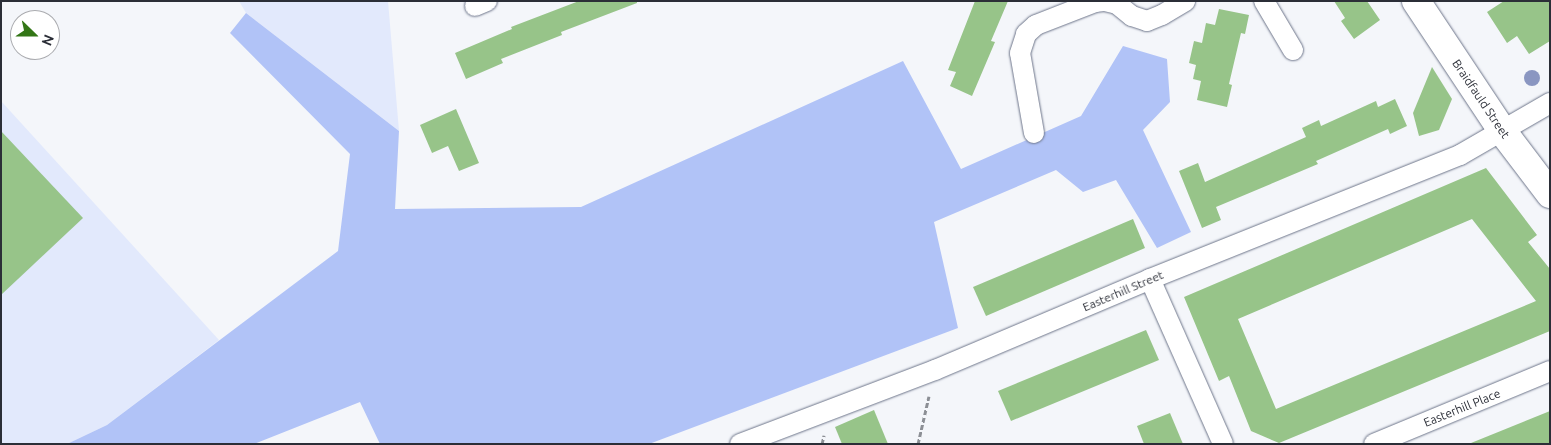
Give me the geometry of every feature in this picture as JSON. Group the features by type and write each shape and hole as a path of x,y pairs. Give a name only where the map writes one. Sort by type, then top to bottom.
{"street":[{"path":"1034,133 1020,53 1026,34 1036,25 1095,2 1104,1 1117,4 1132,16 1147,21 1162,16 1185,1"},
{"path":"1264,1 1293,50"},
{"name":"Braidfauld Street","path":"1416,1 1503,132 1550,194"},
{"name":"Easterhill Street","path":"740,444 935,370 1150,279 1460,155 1503,132 1550,103"},
{"path":"1150,279 1223,444"},
{"name":"Easterhill Place","path":"1374,444 1550,371"}],"path":[{"path":"918,444 935,370"}],"shaded area":[{"path":"239,1 388,1 399,131 246,13"},
{"path":"246,13 399,131 395,209 581,207 903,61 961,169 1081,116 1123,46 1167,59 1170,102 1143,130 1191,232 1157,248 1116,180 1083,192 1056,170 934,222 958,328 649,444 380,444 360,402 254,444 67,444 107,425 338,251 350,154 230,33"},
{"path":"1,101 219,340 107,425 67,444 1,444"}],"building":[{"path":"579,1 637,1 637,3 561,32 562,35 501,59 503,63 466,79 455,53 512,29 511,27"},
{"path":"975,1 1008,1 991,41 995,42 972,96 950,86 956,72 948,70"},
{"path":"1334,1 1367,1 1380,20 1354,39 1341,21 1345,18"},
{"path":"1504,1 1550,1 1550,41 1529,54 1517,36 1507,43 1487,12"},
{"path":"1219,9 1249,15 1245,34 1241,33 1229,84 1232,85 1227,107 1197,100 1201,81 1193,79 1196,65 1189,63 1194,41 1202,43 1206,23 1215,25"},
{"path":"1432,67 1452,99 1439,130 1419,136 1413,113"},
{"path":"1395,99 1407,126 1390,134 1388,129 1316,161 1318,164 1216,207 1221,220 1202,228 1179,171 1198,163 1205,182 1306,137 1302,128 1319,120 1321,126 1376,101 1378,107"},
{"path":"456,109 479,163 459,171 448,146 432,153 420,125"},
{"path":"1,131 83,218 1,295"},
{"path":"1486,168 1537,235 1528,242 1550,269 1550,331 1279,443 1251,431 1229,376 1219,381 1184,297","holes":["1472,219 1536,301 1276,409 1238,319"]},
{"path":"1133,219 1145,248 986,316 973,287"},
{"path":"1146,330 1159,360 1011,421 998,391"},
{"path":"874,410 888,444 842,444 835,427"},
{"path":"1550,411 1550,444 1471,444 1471,443"},
{"path":"1170,413 1183,444 1144,444 1137,426"}]}
